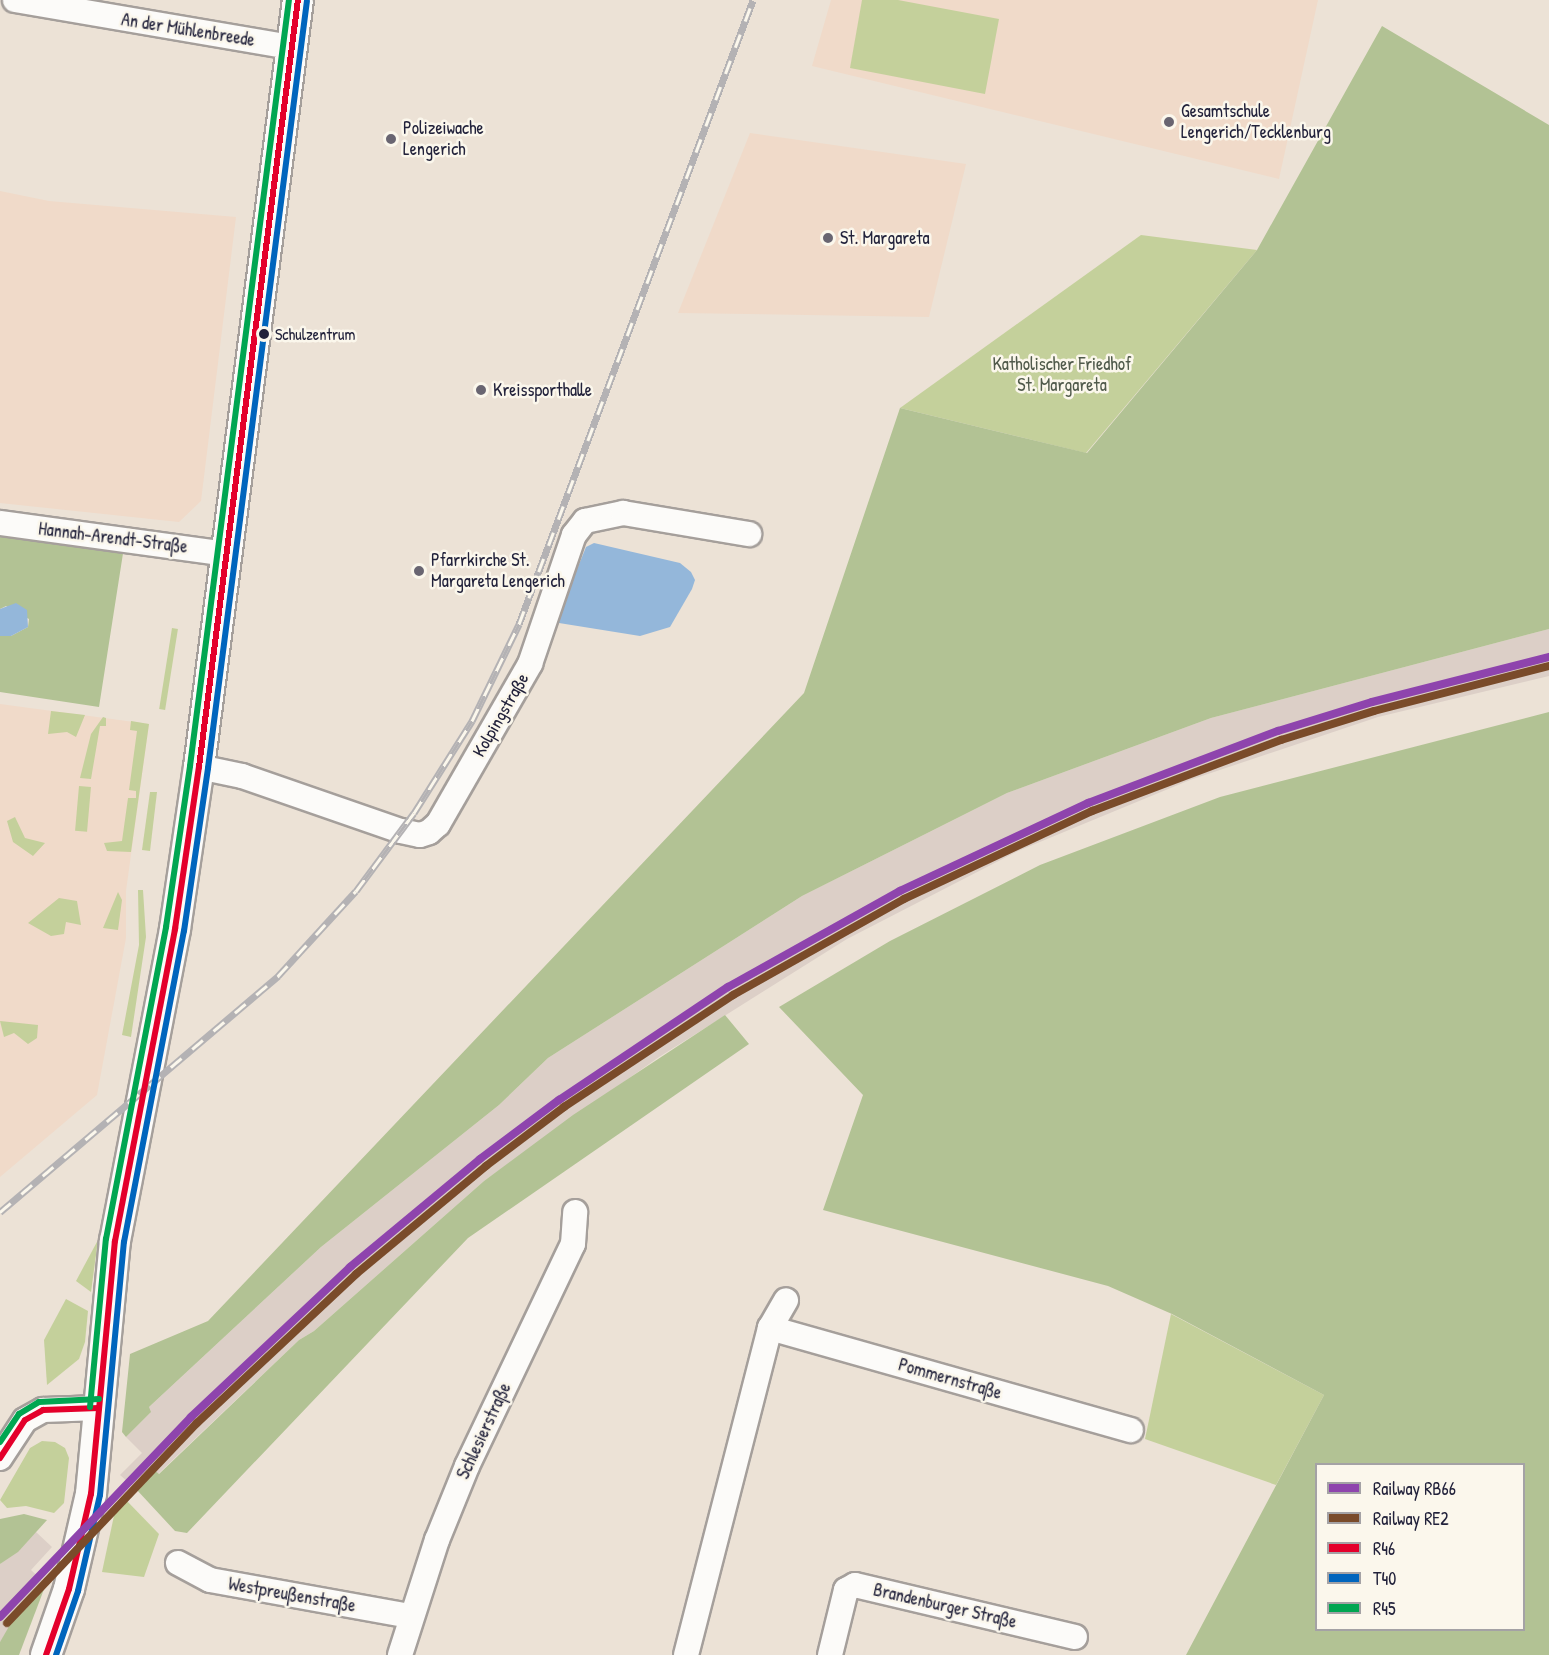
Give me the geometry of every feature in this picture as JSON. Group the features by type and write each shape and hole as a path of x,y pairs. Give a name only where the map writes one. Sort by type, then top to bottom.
{"street":[{"name":"An der Mühlenbreede","path":"15,0 291,47"},
{"path":"46,1655 69,1589 86,1523 116,1241 175,929 200,767 298,0"},
{"name":"Kolpingstraße","path":"200,767 242,776 401,831 420,835 429,832 438,824 530,664 574,536 585,521 623,513 749,534"},
{"name":"Hannah-Arendt-Straße","path":"0,523 227,554"},
{"name":"Schlesierstraße","path":"400,1655 410,1616 467,1466 573,1244 575,1212"},
{"path":"687,1655 770,1328 786,1300"},
{"name":"Pommernstraße","path":"770,1328 1131,1430"},
{"path":"0,1458 25,1420 43,1410 99,1408"},
{"name":"Westpreußenstraße","path":"178,1563 210,1580 410,1616"},
{"name":"Brandenburger Straße","path":"830,1655 846,1590 855,1584 1075,1637"}],"shaded area":[{"name":"Gesamtschule Lengerich/Tecklenburg","path":"831,0 1318,0 1279,179 812,66"},
{"name":"St. Margareta","path":"750,133 966,164 929,317 678,313"},
{"path":"0,191 49,201 236,217 201,501 179,522 0,503"},
{"path":"1549,629 1549,676 1378,717 1190,780 1018,851 847,939 659,1057 484,1181 314,1331 299,1340 158,1474 153,1471 136,1489 120,1475 142,1453 126,1437 150,1413 148,1408 321,1247 499,1105 548,1058 802,896 1007,793 1211,718"},
{"path":"0,704 149,724 126,891 126,938 97,1095 0,1177"},
{"path":"36,1532 52,1547 31,1570 46,1584 0,1642 0,1564"}],"green space":[{"path":"862,0 898,0 999,19 985,94 850,68"},
{"path":"1382,26 1549,125 1549,629 1211,718 1007,793 802,896 548,1058 499,1105 321,1247 149,1407 151,1412 126,1437 122,1432 130,1354 208,1321 804,693 900,408 1087,453 1257,250"},
{"name":"Katholischer Friedhof St. Margareta","path":"1141,235 1257,250 1086,453 900,408"},
{"path":"0,532 124,547 99,707 0,692 0,636 11,636 28,627 29,619 6,606 0,609"},
{"path":"172,628 178,629 165,710 159,709"},
{"path":"51,711 85,715 76,737 67,732 48,734"},
{"path":"1549,712 1549,1655 1186,1655 1324,1395 1172,1314 1108,1286 823,1210 863,1095 779,1007 890,941 1040,865 1220,797"},
{"path":"103,717 106,718 106,726 100,726 91,779 80,778 91,734"},
{"path":"131,721 149,724 131,852 107,851 104,843 122,841 128,798 136,798 136,791 129,790 137,731 130,730"},
{"path":"79,786 91,787 87,832 75,831"},
{"path":"150,792 157,792 150,851 142,850"},
{"path":"15,817 25,838 45,843 33,856 13,842 7,821"},
{"path":"138,890 143,890 146,937 131,1037 122,1035 139,945"},
{"path":"118,892 122,900 118,930 103,928"},
{"path":"59,898 77,901 81,925 66,922 64,934 51,936 28,923"},
{"path":"725,1015 749,1044 468,1238 187,1533 175,1531 136,1489 154,1470 159,1474 299,1340 314,1331 484,1181 573,1115"},
{"path":"0,1021 38,1025 37,1038 28,1044 14,1033 4,1037"},
{"path":"98,1240 91,1292 76,1281"},
{"path":"66,1299 88,1311 85,1342 79,1359 47,1385 44,1340"},
{"path":"1171,1314 1324,1395 1276,1485 1145,1439"},
{"path":"42,1441 55,1442 65,1448 69,1458 64,1503 54,1513 26,1506 7,1508 0,1500 30,1448"},
{"path":"126,1500 159,1534 144,1577 102,1572 115,1511"},
{"path":"24,1514 47,1520 18,1552 0,1564 0,1519"},
{"path":"46,1584 19,1655 0,1655 0,1642 11,1623"}],"water":[{"path":"594,543 680,563 691,572 695,580 692,589 670,627 640,636 559,623 560,611 586,547"},
{"path":"16,603 27,610 28,627 11,636 0,636 0,609"}],"railway":[{"path":"0,1212 278,976 356,891 414,813 472,721 519,624 753,0"}],"rail line":[{"name":"RB66","path":"0,1617 191,1417 350,1267 480,1159 559,1100 728,987 900,891 1088,803 1278,731 1372,702 1549,657"},
{"name":"RE2","path":"7,1623 197,1423 356,1274 486,1166 564,1107 733,995 904,899 1092,811 1281,740 1374,711 1549,666"}],"transit line":[{"name":"R45","path":"90,1407 106,1239 166,927 190,766 289,0"},
{"name":"R46","path":"46,1655 69,1589 91,1494 115,1241 175,929 199,767 298,0"},
{"name":"T40","path":"56,1655 78,1591 100,1495 124,1242 184,931 208,768 307,1"},
{"name":"R45","path":"0,1442 19,1414 39,1402 99,1399"},
{"name":"R46","path":"0,1458 25,1420 43,1410 99,1408"}],"place":[{"name":"Gesamtschule Lengerich/Tecklenburg","path":"1169,122"},
{"name":"Polizeiwache Lengerich","path":"391,139"},
{"name":"St. Margareta","path":"828,238"},
{"name":"Schulzentrum","path":"264,334"},
{"name":"Kreissporthalle","path":"481,390"},
{"name":"Pfarrkirche St. Margareta Lengerich","path":"419,571"}]}
